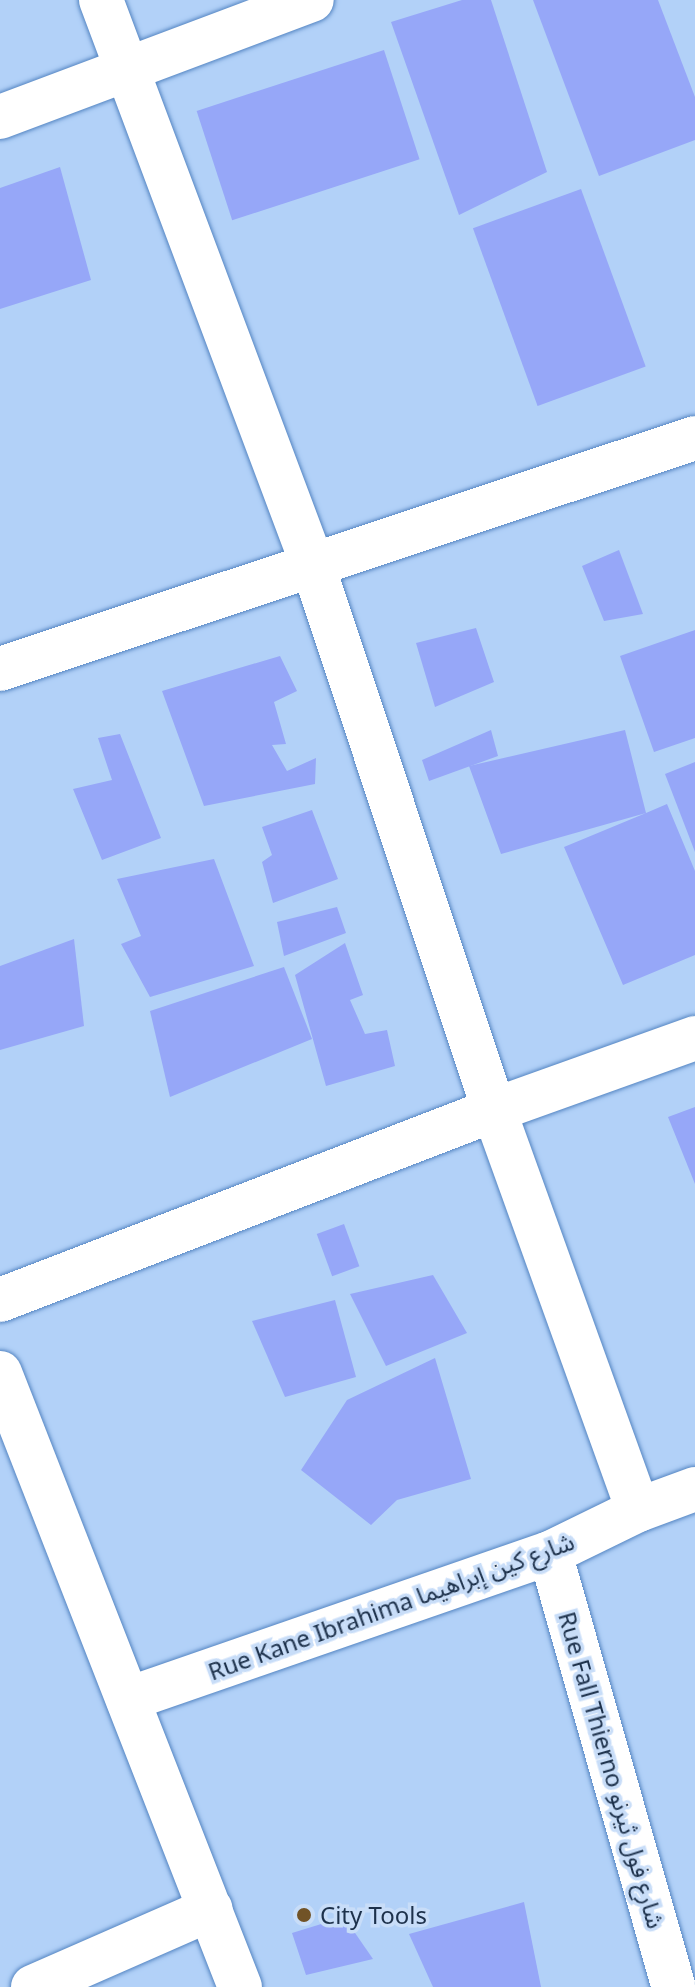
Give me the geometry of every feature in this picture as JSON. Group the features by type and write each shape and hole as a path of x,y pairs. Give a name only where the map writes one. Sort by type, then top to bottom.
{"street":[{"path":"101,0 312,563 494,1110 638,1510"},
{"path":"0,117 312,0"},
{"path":"0,669 695,438"},
{"path":"0,1300 494,1110 695,1038"},
{"path":"0,1373 240,1987"},
{"name":"Rue Kane Ibrahima شارع كين إبراهيما","path":"128,1699 550,1553 638,1510 695,1489"},
{"name":"Rue Fall Thierno شارع فول ثيرنو","path":"550,1553 674,1987"},
{"path":"33,1987 211,1909"}],"building":[{"path":"462,0 491,0 547,172 459,215 391,22"},
{"path":"533,0 658,0 695,97 695,140 599,176"},
{"path":"384,50 420,159 232,220 197,111"},
{"path":"60,167 91,280 0,309 0,188"},
{"path":"581,189 646,367 538,406 473,228"},
{"path":"619,550 643,614 604,621 582,566"},
{"path":"476,628 494,682 435,707 416,643"},
{"path":"695,630 695,738 654,752 620,656"},
{"path":"280,656 297,691 274,702 286,744 272,745 287,771 316,758 315,784 204,806 162,691"},
{"path":"491,730 498,756 429,781 422,760"},
{"path":"625,730 646,813 501,854 469,766"},
{"path":"120,734 161,838 102,860 73,789 112,780 98,738"},
{"path":"695,762 695,852 665,774"},
{"path":"667,804 695,871 695,955 623,985 564,847"},
{"path":"312,810 338,879 273,903 262,862 272,855 262,827"},
{"path":"214,859 254,966 150,997 121,944 141,936 117,879"},
{"path":"337,907 346,933 284,956 277,922"},
{"path":"74,939 84,1026 0,1050 0,966"},
{"path":"345,943 363,995 350,1000 365,1034 387,1030 395,1066 326,1086 295,975"},
{"path":"284,967 312,1039 170,1097 150,1011"},
{"path":"695,1107 695,1184 668,1117"},
{"path":"344,1224 359,1266 332,1276 317,1234"},
{"path":"433,1275 467,1333 386,1366 350,1294"},
{"path":"335,1300 356,1377 285,1397 252,1321"},
{"path":"435,1358 471,1479 397,1500 371,1525 301,1470 347,1400"},
{"path":"524,1902 541,1987 433,1987 409,1934"},
{"path":"344,1917 373,1959 306,1975 292,1933"}],"place":[{"name":"City Tools","path":"304,1915"}]}
